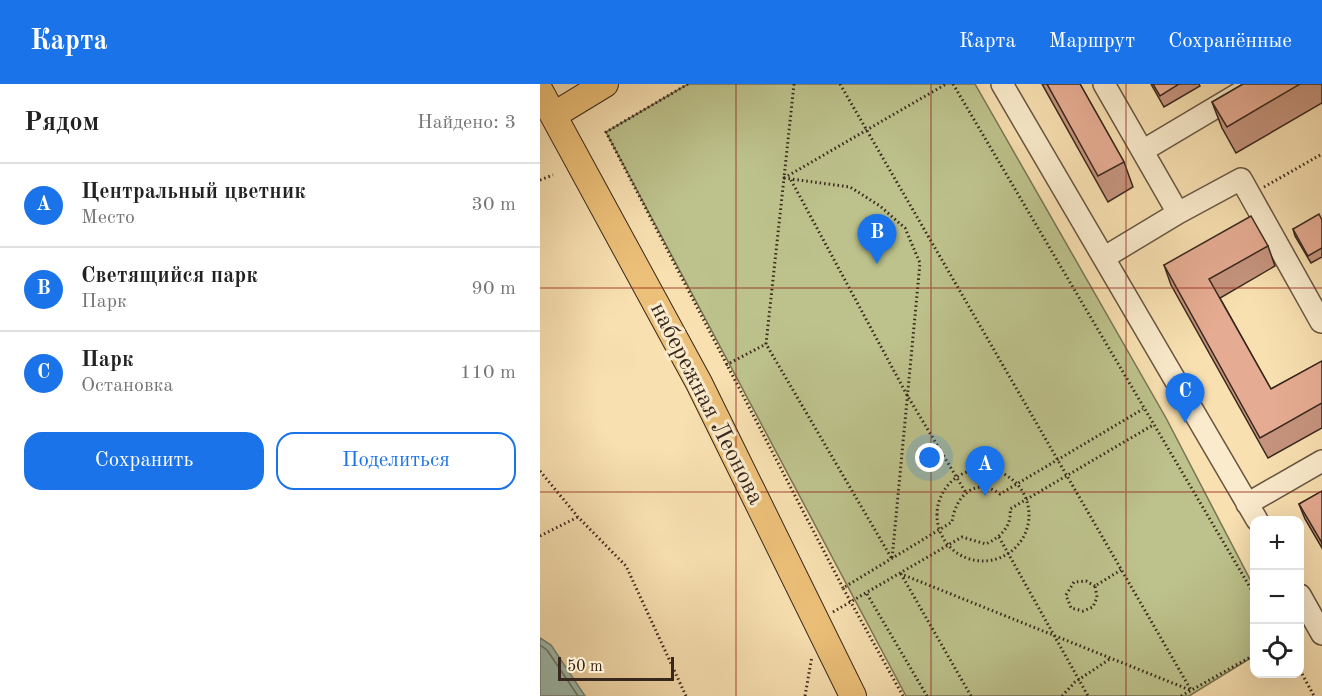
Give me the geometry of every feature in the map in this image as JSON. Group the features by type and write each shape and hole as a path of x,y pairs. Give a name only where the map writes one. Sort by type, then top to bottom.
{"main road":[{"path":"554,115 605,84"},
{"name":"набережная Леонова","path":"540,91 699,383 853,696"}],"street":[{"path":"1002,84 1252,512 1322,461"},
{"path":"1104,84 1144,150 1178,213"},
{"path":"1144,150 1255,84"},
{"path":"1105,257 1178,213 1241,179 1321,322"},
{"path":"1304,603 1322,634"}],"path":[{"path":"688,84 606,132 843,588 903,696"},
{"path":"794,84 766,344 892,559"},
{"path":"840,84 1191,690"},
{"path":"783,178 946,84"},
{"path":"953,84 1250,587"},
{"path":"540,180 553,175"},
{"path":"783,178 850,188 880,206 905,228 920,263 892,559"},
{"path":"791,180 908,395 966,493"},
{"path":"726,365 766,344"},
{"path":"843,588 952,522 954,508 966,493 983,487 993,488 1000,494 1143,409"},
{"path":"852,603 962,537 986,544 999,537 1007,526 1010,509 1153,424"},
{"path":"978,469 999,472 1017,483 1026,498 1029,519 1022,540 1009,554 986,562 964,559 947,546 939,531 936,510 944,490 956,477 978,469"},
{"path":"540,471 578,517 626,566 686,696"},
{"path":"540,536 578,517"},
{"path":"999,537 1088,696"},
{"path":"1095,586 1121,570"},
{"path":"901,574 1052,632 1110,659 1191,690"},
{"path":"901,574 971,696"},
{"path":"1086,580 1095,586 1097,597 1093,607 1083,611 1071,608 1066,595 1074,582 1086,580"},
{"path":"867,594 927,696"},
{"path":"1181,696 1250,657"},
{"path":"1062,696 1078,679 1110,659"},
{"path":"1304,678 1314,696"}],"green space":[{"path":"688,84 975,84 1166,418 1250,579 1250,658 1189,696 906,696 606,132"}],"water":[{"path":"540,638 551,645 585,696 540,696"}],"building":[{"path":"1047,84 1080,84 1124,162 1098,176"},
{"path":"1153,84 1179,84 1160,96"},
{"path":"1243,84 1300,84 1227,127 1212,102"},
{"path":"1319,214 1322,220 1322,248 1308,256 1293,229"},
{"path":"1251,216 1268,246 1209,279 1271,389 1322,361 1322,403 1260,438 1164,265"},
{"path":"1322,491 1322,543 1299,504"}],"place":[{"name":"Светящийся парк","path":"877,264"},
{"name":"Парк","path":"1185,423"},
{"name":"Центральный цветник","path":"985,496"}]}
